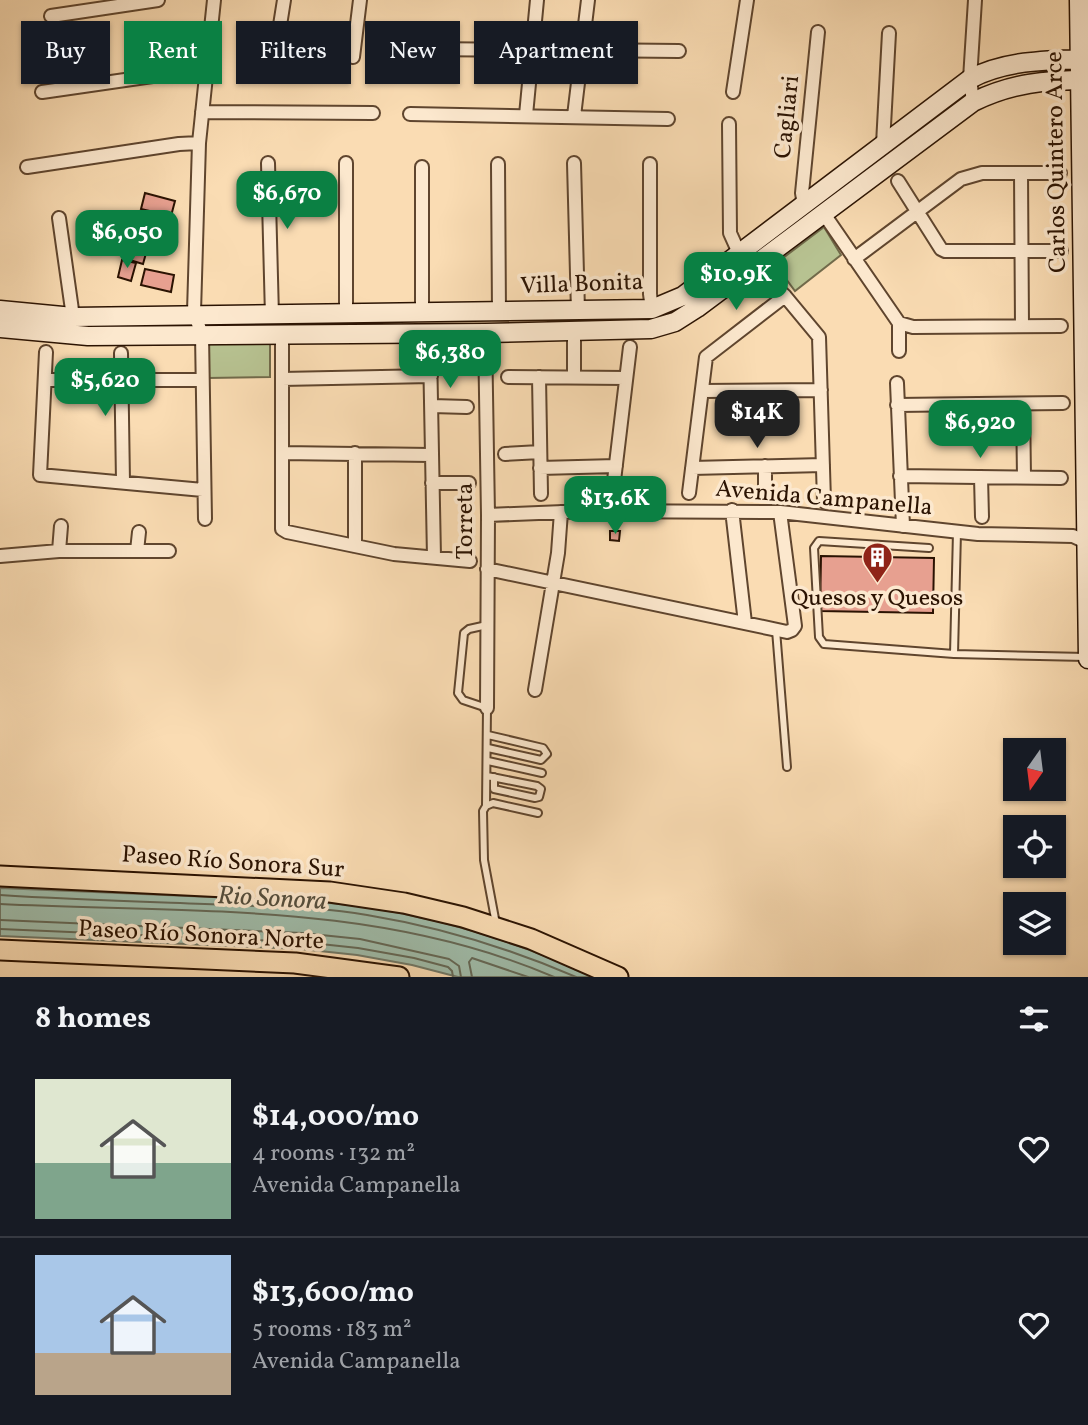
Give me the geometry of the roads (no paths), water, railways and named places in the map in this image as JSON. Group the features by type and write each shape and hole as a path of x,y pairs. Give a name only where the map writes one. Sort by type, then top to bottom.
{"main road":[{"name":"Paseo Río Sonora Sur","path":"0,876 330,892 404,903 496,928 564,953 618,977"},
{"name":"Paseo Río Sonora Norte","path":"0,950 295,963 399,977"}],"street":[{"path":"51,16 158,0"},
{"path":"212,21 214,0"},
{"path":"281,21 284,0"},
{"path":"353,57 360,0"},
{"path":"535,21 537,0"},
{"path":"585,21 588,0"},
{"path":"733,92 747,0"},
{"path":"973,102 970,79 975,0"},
{"name":"Carlos Quintero Arce","path":"1079,0 1084,60 1085,536 1088,658"},
{"name":"Cagliari","path":"804,205 802,193 818,32"},
{"path":"883,144 889,33"},
{"path":"638,51 679,51"},
{"name":"Villa Bonita","path":"0,310 195,317 652,309 683,296 970,79 1010,65 1084,60"},
{"path":"42,92 124,80"},
{"name":"Villa Bonita","path":"0,328 88,336 642,330 675,322 697,309 973,102 997,90 1018,84 1084,80"},
{"path":"205,519 202,335 195,317 199,143 206,84"},
{"path":"526,115 529,84"},
{"path":"575,116 578,84"},
{"path":"202,111 373,113"},
{"path":"410,114 668,119"},
{"path":"729,124 730,233 739,253 785,296 817,334 820,343 824,501"},
{"path":"27,167 199,143"},
{"path":"268,163 272,316"},
{"path":"346,163 346,315"},
{"path":"574,163 578,311"},
{"path":"498,164 499,313"},
{"path":"650,164 652,309"},
{"path":"422,167 422,314"},
{"path":"1021,173 1022,326"},
{"path":"853,259 961,179 971,175 1060,173"},
{"path":"898,181 945,251 1061,251"},
{"path":"824,214 899,323 899,351"},
{"path":"59,218 72,311"},
{"path":"689,493 708,355 785,296"},
{"path":"899,323 913,327 1061,326"},
{"path":"574,332 574,377"},
{"name":"Torreta","path":"485,333 487,708"},
{"path":"282,335 282,529 394,554 470,561"},
{"path":"613,489 630,347"},
{"path":"430,350 434,557"},
{"path":"46,352 39,474 203,490"},
{"path":"121,353 122,482"},
{"path":"282,379 431,376"},
{"path":"508,377 626,378"},
{"path":"539,377 541,494"},
{"path":"45,380 202,380"},
{"path":"897,383 903,526"},
{"path":"702,391 821,390"},
{"path":"897,405 1063,403"},
{"path":"1023,404 1024,477"},
{"path":"432,407 467,407"},
{"path":"505,454 540,452"},
{"path":"282,453 431,455"},
{"path":"355,453 355,546"},
{"path":"692,468 823,465"},
{"path":"540,468 617,466"},
{"path":"765,466 765,495"},
{"path":"900,476 1061,478"},
{"path":"981,477 982,517"},
{"path":"432,483 469,483"},
{"path":"732,510 745,623"},
{"name":"Avenida Campanella","path":"488,515 732,510 780,512 957,532 1085,536"},
{"path":"535,691 553,582 561,512"},
{"path":"487,569 786,632 795,626 780,512"},
{"path":"59,551 61,526"},
{"path":"137,551 139,531"},
{"path":"0,556 59,551 169,551"}],"lane":[{"path":"954,654 957,532"},
{"path":"929,548 819,541 814,548 819,637 828,645 954,654 1088,658"},
{"path":"487,625 469,629 464,633 458,693 463,700 487,708 488,761 491,776 494,789 535,798 541,793 537,786 491,776"},
{"path":"776,629 787,767"},
{"path":"488,736 543,748 547,754 541,760 488,748"},
{"path":"488,761 542,773"},
{"path":"491,776 483,811 484,860 496,928"},
{"path":"486,806 493,803 538,813"}],"water":[{"path":"0,888 289,900 366,907 454,925 538,953 593,977 458,977 357,955 301,949 0,936"}],"place":[{"name":"Quesos y Quesos","path":"877,584"}],"water label":[{"name":"Rio Sonora","path":"272,899"}]}
